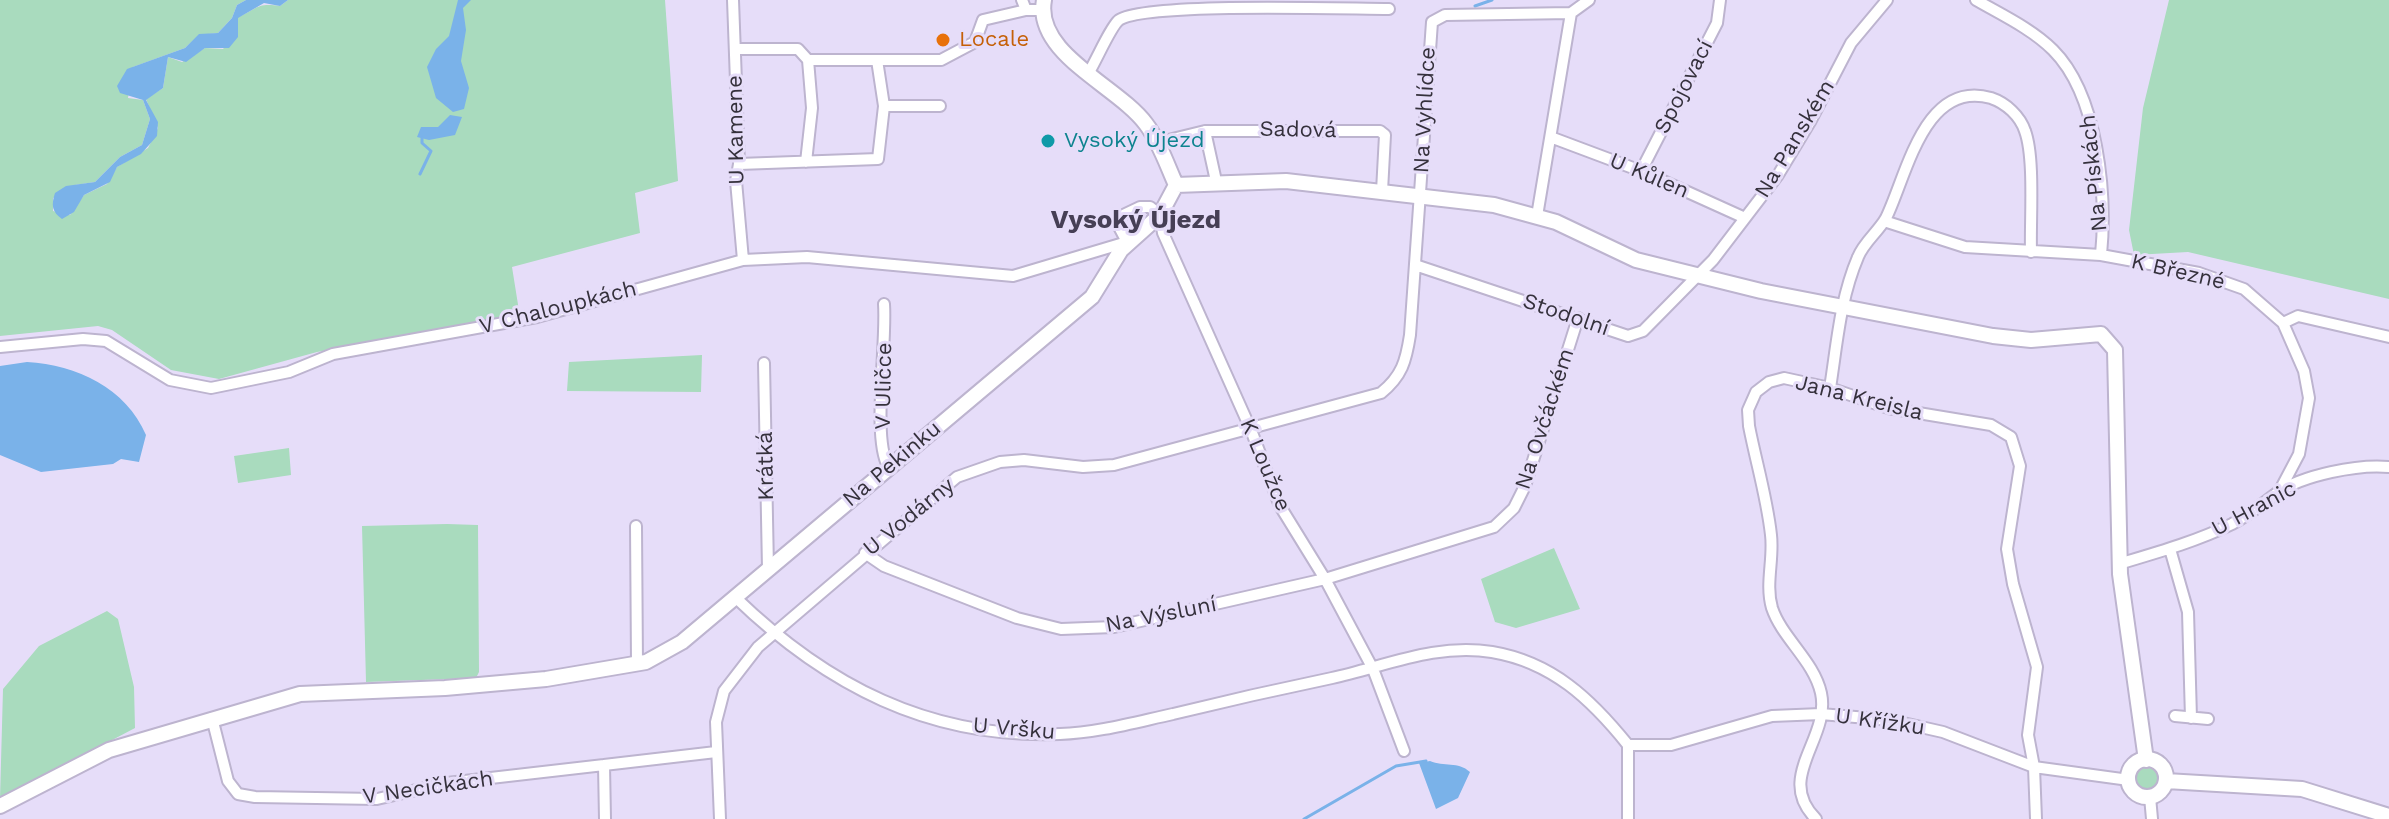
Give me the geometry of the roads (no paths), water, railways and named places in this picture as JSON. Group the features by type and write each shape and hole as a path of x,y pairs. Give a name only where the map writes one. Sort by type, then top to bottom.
{"street":[{"name":"U Kamene","path":"733,0 739,164 736,181 743,260"},
{"path":"1537,216 1553,138 1571,13 1589,0"},
{"name":"Spojovací","path":"1641,171 1717,23 1720,0"},
{"name":"Na Panském","path":"1696,274 1713,260 1778,175 1851,43 1887,0"},
{"name":"Na Pískách","path":"1976,0 2044,42 2065,64 2081,89 2093,138 2102,204 2101,255"},
{"path":"808,60 941,60 975,42 983,20 1024,5 1043,5 1057,45 1139,116 1176,185"},
{"path":"1089,72 1117,21 1130,15 1342,5 1389,9"},
{"name":"Na Vyhlídce","path":"1420,195 1430,28 1435,19 1445,15 1571,13"},
{"path":"735,49 798,49 808,60 812,108 806,162"},
{"path":"739,164 878,159 884,106 877,60"},
{"path":"1830,388 1841,308 1857,259 1884,221 1936,112 1953,100 1965,97 1993,99 2012,111 2027,139 2031,252"},
{"path":"884,106 940,106"},
{"path":"1205,131 1216,181"},
{"name":"Sadová","path":"1156,143 1205,131 1380,131 1385,135 1382,191"},
{"name":"U Kůlen","path":"1553,138 1641,171 1745,218"},
{"path":"1176,185 1216,181 1286,181 1494,205 1537,216 1636,260 1841,308 2031,340 2101,334 2110,340 2116,367 2120,574 2146,760"},
{"path":"1127,242 1118,225 1119,217 1140,207 1150,207 1160,215 1176,185"},
{"name":"U Vodárny","path":"716,752 716,722 724,691 773,634 948,484 975,469 1024,460 1083,467 1114,465 1381,393 1396,381 1405,366 1420,195"},
{"name":"Na Pekinku","path":"0,806 109,750 300,694 445,688 546,679 637,664 682,642 1092,297 1127,242 1160,215"},
{"name":"K Loužce","path":"1160,215 1163,233 1251,430 1280,506 1325,579 1373,669 1404,751"},
{"name":"K Březné","path":"1884,221 1965,247 2101,255 2225,280 2263,302 2283,323 2304,371 2309,398 2299,454 2279,492"},
{"name":"V Chaloupkách","path":"0,347 83,339 106,341 170,380 211,388 289,372 333,354 537,317 743,260 807,257 1013,276 1127,242"},
{"name":"Stodolní","path":"1415,265 1628,336 1636,335 1696,274"},
{"name":"V Uličce","path":"884,304 882,424 883,457 888,466"},
{"path":"2283,323 2298,316 2389,337"},
{"name":"Na Ovčáckém","path":"1325,579 1494,527 1514,508 1525,486 1578,318"},
{"name":"Krátká","path":"764,363 768,569"},
{"name":"Jana Kreisla","path":"1821,714 1822,694 1817,682 1774,613 1769,597 1771,533 1748,410 1756,392 1769,382 1796,379 1888,408 1991,425 2011,437 2020,466 2007,549 2013,584 2037,667 2028,717 2036,819"},
{"name":"U Hranic","path":"2122,563 2170,549 2229,525 2279,492 2342,469 2389,467"},
{"path":"636,526 637,664"},
{"path":"2170,549 2188,612 2191,718"},
{"name":"Na Výsluní","path":"865,553 884,566 1017,618 1061,629 1114,627 1325,579"},
{"name":"U Vršku","path":"735,597 773,634 839,681 888,704 946,722 992,730 1060,734 1131,723 1373,669 1438,650 1493,652 1519,659 1566,681 1589,698 1628,745"},
{"path":"1816,819 1802,802 1799,785 1800,770 1821,714"},
{"name":"U Křížku","path":"1628,745 1694,741 1772,716 1821,714 1890,720 1943,732 2034,767 2129,780"},
{"path":"2175,716 2208,719"},
{"name":"V Necičkách","path":"212,718 228,781 238,794 255,797 377,799 447,783 716,752"},
{"path":"1628,745 1628,819"},
{"path":"716,752 720,819"},
{"path":"2146,760 2161,765 2166,781 2161,792 2150,797 2133,791 2129,780 2133,766 2146,760"},
{"path":"604,765 605,819"},
{"path":"2166,781 2302,789 2389,816"},
{"path":"2150,797 2152,819"}],"water":[{"path":"246,0 288,0 280,6 264,3 238,18 238,37 229,48 205,48 186,62 168,57 163,88 146,100 158,122 157,136 141,154 117,167 110,182 84,195 74,212 62,219 56,214 53,208 55,193 66,186 95,182 120,157 142,145 150,119 143,100 120,93 117,86 127,69 185,48 199,34 218,33 232,18 237,5"},
{"path":"458,0 471,0 463,8 466,30 461,61 469,88 464,109 453,112 436,98 427,67 436,49 449,36"},
{"path":"450,115 462,117 455,135 429,140 417,137 421,127 438,127"},
{"path":"27,362 64,368 113,392 137,418 146,435 139,462 121,459 113,464 41,472 0,455 0,366"},
{"path":"1430,761 1461,766 1470,772 1458,798 1436,809 1419,763"}],"waterway":[{"path":"1475,6 1492,0"},
{"path":"420,174 431,151 422,143 422,138"},
{"path":"1304,819 1396,766 1426,761"}],"place":[{"name":"Locale","path":"943,40"},
{"name":"Vysoký Újezd","path":"1048,141"}],"district":[{"name":"Vysoký Újezd","path":"1136,220"}]}
